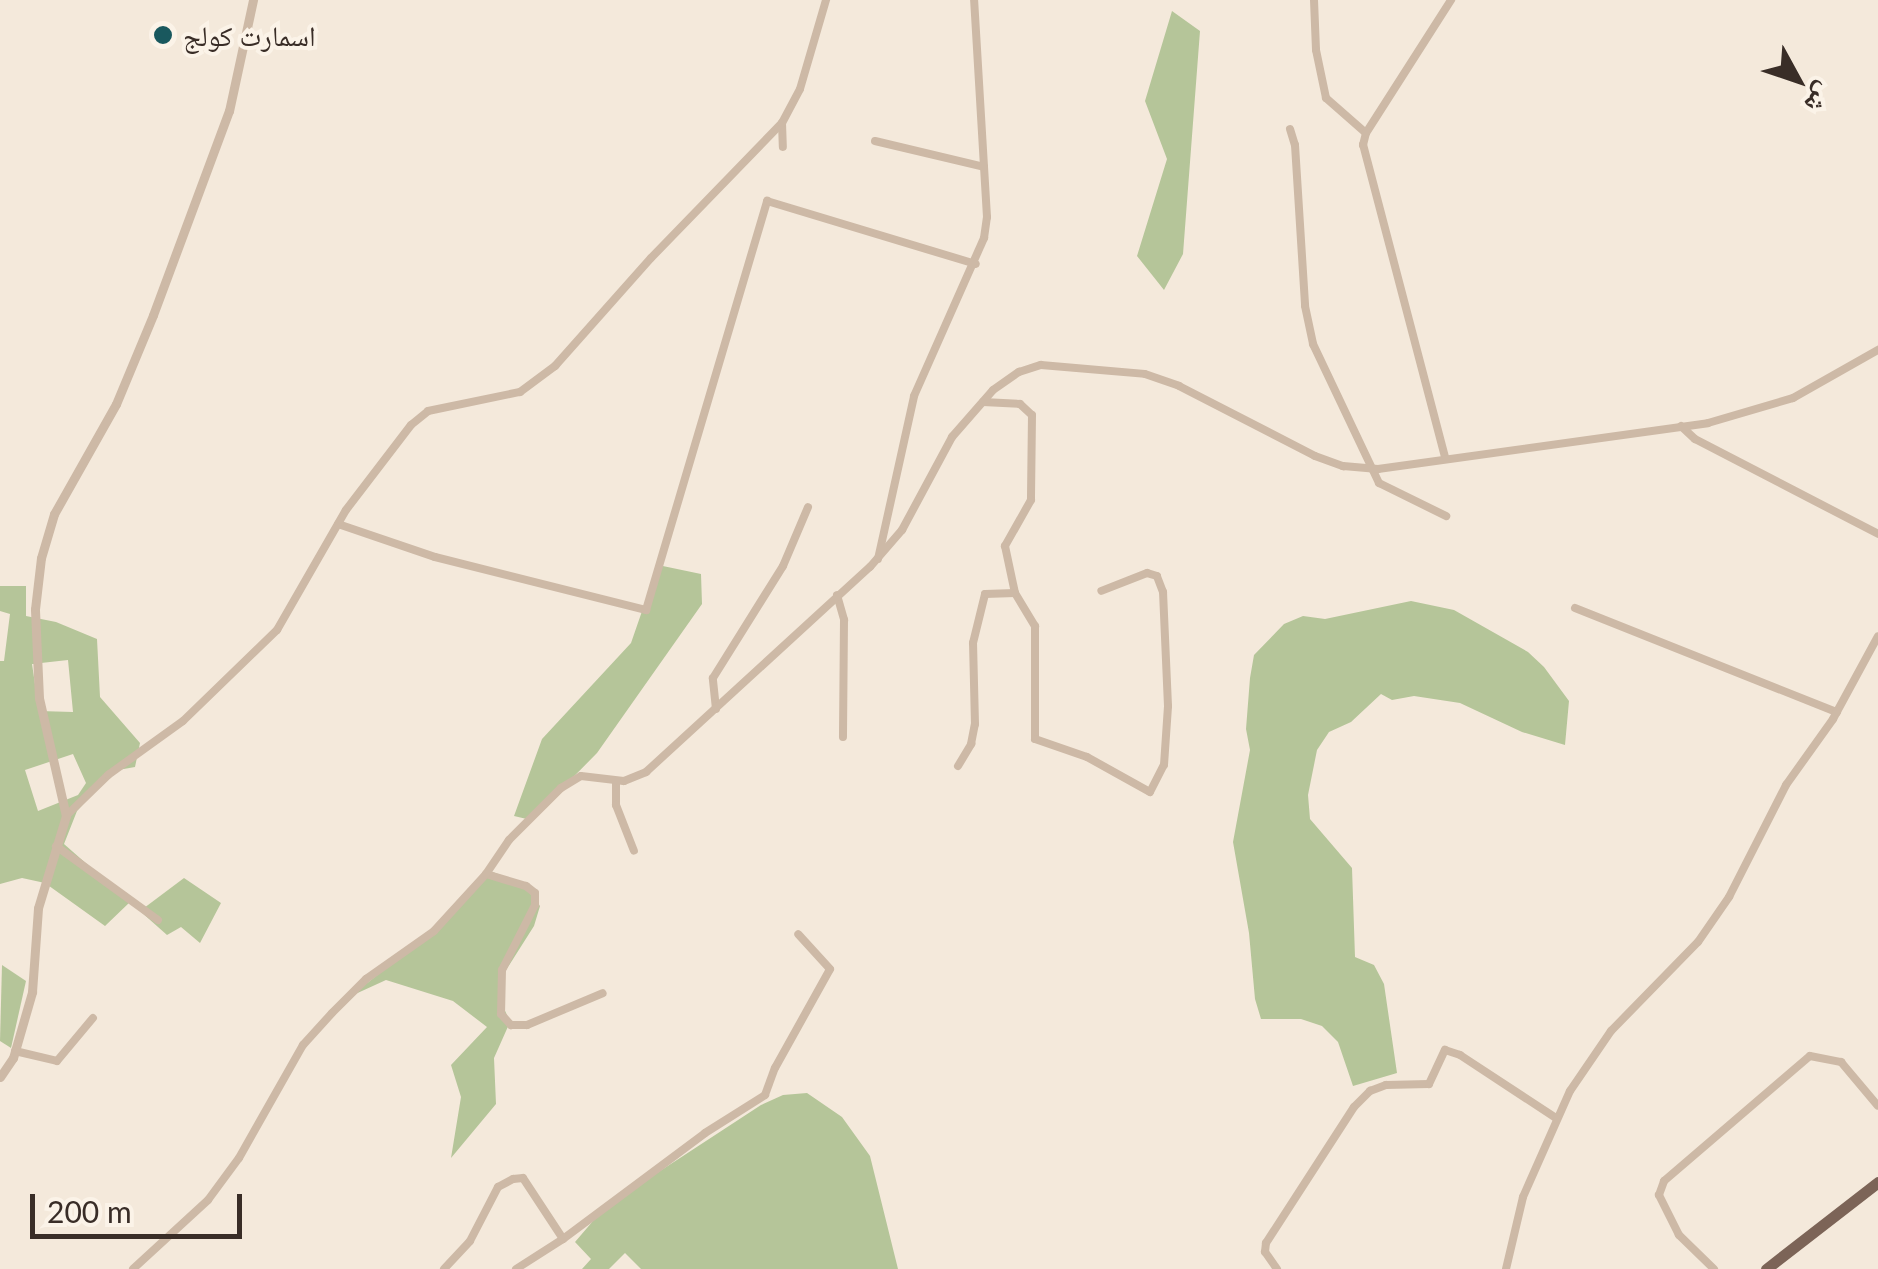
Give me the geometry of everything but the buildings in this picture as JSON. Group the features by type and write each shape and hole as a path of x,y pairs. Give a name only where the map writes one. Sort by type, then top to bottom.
{"main road":[{"path":"1766,1269 1878,1182"}],"street":[{"path":"66,816 39,698 35,609 41,558 54,514 116,404 154,315 230,111 253,0"},
{"path":"0,1077 15,1051 32,992 38,908 66,816 108,775 183,722 277,630 338,524 410,425 428,411 520,392 555,366 650,258 782,123 796,100 826,0"},
{"path":"878,559 914,396 976,264 987,217 974,0"},
{"path":"1314,0 1316,50 1326,98 1366,133"},
{"path":"1445,457 1364,156 1366,133 1451,0"},
{"path":"782,123 783,147"},
{"path":"1290,129 1309,325 1369,469 1400,496 1446,516"},
{"path":"875,141 984,168"},
{"path":"338,524 435,558 646,610 767,201 976,264"},
{"path":"133,1269 208,1200 239,1158 303,1046 366,979 434,931 486,874 529,818 571,781 581,776 616,781 646,772 878,559 902,530 952,437 1008,378 1041,365 1123,370 1179,386 1315,456 1369,469 1681,426 1793,398 1878,350"},
{"path":"983,402 1020,404 1032,416 1031,500 1005,546 1015,592 1035,626 1036,739 1087,757 1150,792 1164,765 1168,640 1163,592 1157,576 1148,573 1101,591"},
{"path":"1681,426 1695,439 1878,534"},
{"path":"716,709 713,678 783,566 808,507"},
{"path":"958,766 972,744 972,643 985,594 1015,592"},
{"path":"838,595 844,620 843,736"},
{"path":"1574,608 1837,712"},
{"path":"1506,1269 1524,1197 1556,1118 1611,1030 1712,922 1744,873 1786,785 1837,712 1878,636"},
{"path":"616,781 616,805 634,851"},
{"path":"56,846 158,920"},
{"path":"486,874 526,886 534,893 535,905 502,970 501,1014 511,1025 528,1025 603,993"},
{"path":"516,1269 563,1240 705,1133 765,1096 774,1068 830,968 798,934"},
{"path":"15,1051 57,1062 93,1018"},
{"path":"1277,1269 1265,1252 1266,1242 1354,1106 1370,1091 1386,1084 1428,1084 1445,1050 1460,1055 1556,1118"},
{"path":"1714,1269 1679,1236 1659,1195 1664,1182 1810,1056 1841,1062 1878,1106"},
{"path":"444,1269 470,1241 498,1187 513,1179 523,1178 563,1240"},
{"path":"148,1258 157,1269"}],"green space":[{"path":"1172,11 1200,31 1183,254 1164,290 1137,256 1167,159 1145,101"},
{"path":"658,565 701,574 702,604 597,753 531,820 514,816 542,739 631,643"},
{"path":"0,586 26,586 26,616 56,622 97,639 100,697 140,743 135,767 118,770 97,789 77,811 64,844 130,902 105,926 45,883 22,878 0,884 0,661 4,661 10,614 0,611","holes":["68,660 73,712 39,711 32,664","73,754 86,783 78,795 38,811 25,770"]},
{"path":"1411,601 1454,610 1528,652 1569,701 1565,745 1522,732 1460,703 1414,696 1392,700 1381,694 1351,722 1329,732 1317,750 1308,795 1310,819 1352,868 1355,957 1374,965 1384,984 1397,1073 1353,1086 1338,1042 1322,1026 1301,1019 1261,1019 1255,999 1249,933 1233,842 1250,750 1246,729 1250,678 1254,655 1284,624 1303,616 1325,619"},
{"path":"490,871 522,883 540,906 534,926 501,978 499,997 510,1022 494,1058 496,1104 451,1158 461,1097 451,1065 487,1027 453,1001 386,980 351,996 415,945"},
{"path":"184,878 221,903 200,943 181,927 167,935 140,911"},
{"path":"2,965 26,981 11,1048 0,1041"},
{"path":"807,1093 842,1117 870,1156 898,1269 641,1269 625,1253 609,1269 582,1269 591,1259 575,1242 605,1207 761,1105 783,1095"}],"place":[{"name":"اسمارت كولج","path":"163,35"}]}
